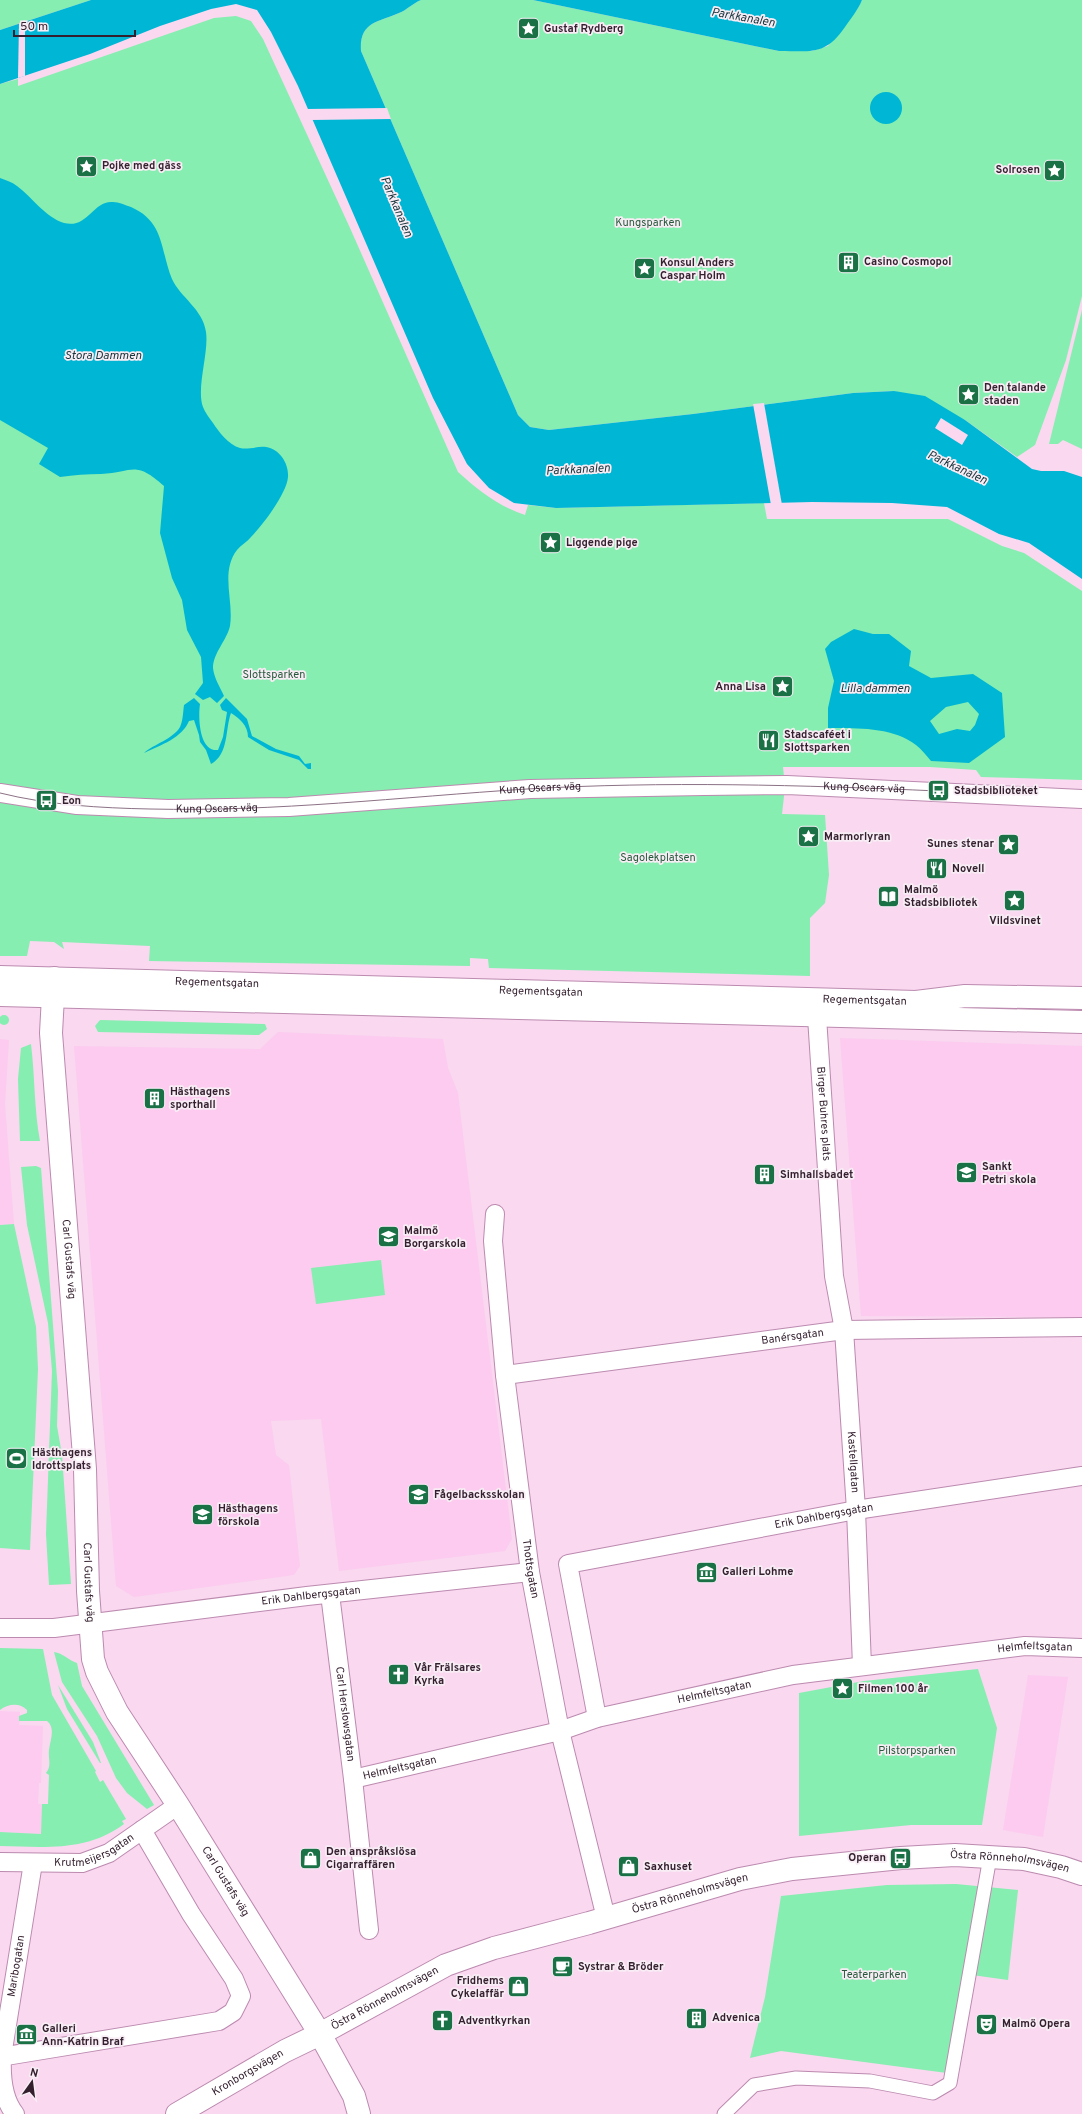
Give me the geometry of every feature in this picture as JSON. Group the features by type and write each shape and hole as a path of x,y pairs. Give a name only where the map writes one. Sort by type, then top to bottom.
{"main road":[{"name":"Regementsgatan","path":"0,976 53,988 817,1016 1082,1022"},
{"name":"Regementsgatan","path":"0,995 53,988 916,1002 965,996 1082,998"},
{"name":"Carl Gustafs väg","path":"53,988 51,1033 85,1469 93,1659 101,1681 117,1712 178,1805 320,2034 354,2096 359,2114"},
{"name":"Östra Rönneholmsvägen","path":"320,2034 446,1965 494,1948 606,1918 740,1879 792,1869 901,1858 955,1855 1024,1859 1061,1866 1082,1874"},
{"name":"Kronborgsvägen","path":"177,2114 285,2051 320,2034"}],"street":[{"name":"Kung Oscars väg","path":"0,793 77,805 168,809 296,807 530,789 787,785 1082,799"},
{"name":"Birger Buhres plats","path":"817,1016 834,1276 844,1330"},
{"name":"Thottsgatan","path":"495,1214 493,1241 505,1375 530,1572 560,1730 606,1918"},
{"name":"Banérsgatan","path":"505,1375 844,1330 1082,1327"},
{"name":"Kastellgatan","path":"844,1330 856,1510 862,1666"},
{"name":"Erik Dahlbergsgatan","path":"598,1718 568,1564 856,1510 1082,1476"},
{"name":"Erik Dahlbergsgatan","path":"0,1628 54,1628 330,1594 530,1572"},
{"name":"Carl Herslowsgatan","path":"330,1594 353,1779 369,1930"},
{"name":"Helmfeltsgatan","path":"353,1779 560,1730 598,1718 793,1675 1025,1646 1082,1648"},
{"name":"Krutmeijersgatan","path":"0,1862 82,1863 109,1853 178,1805"},
{"path":"1,2056 219,2021 233,2012 241,1996 234,1979 191,1914 142,1830"},
{"path":"724,2114 754,2085 796,2078 870,2081 933,2093 950,2083 990,1857"},
{"name":"Maribogatan","path":"15,2114 10,2108 1,2080 1,2056 33,1863"}],"shaded area":[{"path":"278,1032 443,1039 448,1068 458,1093 512,1539 505,1551 339,1571 321,1419 271,1421 276,1455 289,1465 300,1566 294,1575 134,1597 116,1586 74,1046 260,1049"},
{"name":"Sankt Petri skola","path":"840,1038 1082,1046 1082,1317 861,1316"},
{"path":"0,1039 9,1040 5,1104 14,1224 0,1225"},
{"path":"1028,1675 1068,1677 1043,1837 1003,1830"},
{"path":"0,1711 20,1712 19,1725 43,1726 41,1783 39,1783 38,1804 42,1804 41,1834 0,1832"}],"green space":[{"path":"0,0 91,0 0,30"},
{"name":"Kungsparken","path":"421,0 533,0 779,51 812,51 828,46 858,8 862,0 1082,0 1082,296 1066,360 1035,445 1017,457 965,420 894,391 853,393 693,414 549,430 530,427 518,415 361,51 363,34 371,24 402,12"},
{"name":"Slottsparken","path":"236,16 251,21 263,39 350,228 458,472 489,497 506,507 525,515 528,505 556,508 764,503 767,519 948,519 1002,546 1024,553 1082,591 1082,780 981,777 976,770 930,767 783,767 785,787 782,814 825,815 829,875 825,903 810,918 810,976 489,968 488,959 470,958 470,966 149,961 150,946 62,942 64,949 54,942 30,941 27,956 0,956 0,84 18,79 18,86 214,18"},
{"path":"1082,310 1082,449 1063,440 1058,444 1049,444"},
{"path":"2,1015 6,1015 8,1016 8,1024 2,1025 -1,1022 -1,1018"},
{"path":"100,1020 265,1024 267,1029 259,1035 98,1032 95,1026"},
{"path":"31,1044 40,1141 20,1141 18,1079 21,1048"},
{"path":"36,1166 41,1168 58,1391 57,1426 62,1455 71,1584 49,1585 46,1534 52,1371 48,1323 27,1225 21,1167"},
{"name":"Hästhagens Idrottsplats","path":"14,1224 36,1327 38,1369 30,1550 0,1548 0,1225"},
{"path":"381,1260 385,1295 316,1304 311,1268"},
{"path":"0,1648 43,1649 52,1695 96,1771 95,1772 100,1782 103,1780 126,1819 122,1821 124,1824 110,1833 80,1844 49,1847 0,1846 0,1832 41,1834 42,1804 48,1804 49,1775 46,1773 49,1765 49,1750 52,1731 50,1724 47,1721 19,1721 19,1716 27,1713 27,1710 24,1707 10,1705 0,1710"},
{"path":"54,1652 77,1663 82,1686 154,1805 147,1809 127,1793 116,1778 97,1736 62,1682"},
{"name":"Pilstorpsparken","path":"978,1669 997,1728 982,1825 911,1825 799,1836 799,1693 864,1681"},
{"path":"58,1685 93,1742 101,1763 67,1709"},
{"name":"Teaterparken","path":"956,1884 1018,1890 1008,1980 965,1974 947,2073 781,2051 750,2058 765,1997 781,1896 887,1885"}],"water":[{"name":"Parkkanalen","path":"91,0 421,0 402,12 371,24 363,34 361,51 518,415 530,427 549,430 693,414 853,393 894,391 925,396 965,420 1032,469 1041,471 1064,471 1082,477 1082,579 1029,543 999,534 947,507 892,503 812,502 556,508 514,503 489,488 467,464 433,398 298,86 271,32 257,10 236,4 211,9 160,26 90,54 0,84 0,30"},
{"name":"Parkkanalen","path":"533,0 862,0 845,27 831,43 816,50 779,51"},
{"path":"883,92 889,92 898,96 902,108 898,120 889,124 883,124 874,120 870,111 870,105 874,96"},
{"name":"Stora Dammen","path":"0,178 15,185 45,212 64,223 72,224 79,222 100,205 113,202 131,207 142,213 150,220 160,238 172,279 180,292 201,317 204,324 206,332 206,350 201,399 205,411 221,434 232,444 240,448 271,448 283,458 285,462 288,472 287,484 279,500 261,525 237,550 229,568 230,626 215,657 213,668 216,679 224,696 217,703 210,697 203,700 195,694 203,683 201,657 187,630 182,600 172,578 160,533 164,486 147,473 140,470 60,477 39,464 48,448 0,420"},
{"name":"Lilla dammen","path":"854,629 873,634 889,634 911,651 909,666 931,678 973,674 1002,693 1005,737 969,763 931,761 924,752 907,739 886,732 862,729 828,728 828,708 834,681 825,649 831,642","holes":["968,702 979,714 975,725 970,731 957,729 939,734 930,721 946,707"]},
{"path":"194,698 200,704 199,717 203,740 212,749 218,750 223,737 227,712 222,710 220,705 226,698 247,719 252,736 276,749 299,756 305,764 311,763 311,769 308,769 299,760 269,750 248,737 245,725 231,713 224,748 217,760 211,764 206,750 200,742 194,720 189,721 181,732 164,744 144,753 177,731 182,722 184,705"}],"pier":[{"path":"25,20 25,76 18,78 19,23"},
{"path":"387,108 391,119 311,120 306,109"},
{"path":"764,403 782,505 771,505 753,404"},
{"path":"941,418 968,435 962,445 935,428"}],"tram line":[{"path":"0,793 55,803 93,807 131,809 197,809 291,806 527,789 630,785 836,787 938,791"}],"place":[{"name":"Gustaf Rydberg","path":"528,29"},
{"name":"Pojke med gäss","path":"87,166"},
{"name":"Solrosen","path":"1055,170"},
{"name":"Casino Cosmopol","path":"848,262"},
{"name":"Konsul Anders Caspar Holm","path":"645,269"},
{"name":"Den talande staden","path":"968,394"},
{"name":"Liggende pige","path":"550,543"},
{"name":"Anna Lisa","path":"782,687"},
{"name":"Stadscaféet i Slottsparken","path":"768,741"},
{"name":"Stadsbiblioteket","path":"938,791"},
{"name":"Eon","path":"47,801"},
{"name":"Marmorlyran","path":"808,837"},
{"name":"Sunes stenar","path":"1009,844"},
{"name":"Novell","path":"936,869"},
{"name":"Malmö Stadsbibliotek","path":"888,896"},
{"name":"Vildsvinet","path":"1015,901"},
{"name":"Hästhagens sporthall","path":"154,1098"},
{"name":"Sankt Petri skola","path":"966,1173"},
{"name":"Simhallsbadet","path":"764,1175"},
{"name":"Malmö Borgarskola","path":"388,1237"},
{"name":"Hästhagens Idrottsplats","path":"17,1459"},
{"name":"Fågelbacksskolan","path":"419,1495"},
{"name":"Hästhagens förskola","path":"202,1515"},
{"name":"Galleri Lohme","path":"706,1572"},
{"name":"Vår Frälsares Kyrka","path":"399,1674"},
{"name":"Filmen 100 år","path":"843,1689"},
{"name":"Den anspråkslösa Cigarraffären","path":"311,1858"},
{"name":"Operan","path":"901,1858"},
{"name":"Saxhuset","path":"629,1867"},
{"name":"Systrar & Bröder","path":"563,1967"},
{"name":"Fridhems Cykelaffär","path":"519,1987"},
{"name":"Advenica","path":"696,2018"},
{"name":"Adventkyrkan","path":"442,2021"},
{"name":"Malmö Opera","path":"987,2024"},
{"name":"Galleri Ann-Katrin Braf","path":"26,2035"}],"park label":[{"name":"Sagolekplatsen","path":"658,858"}]}
